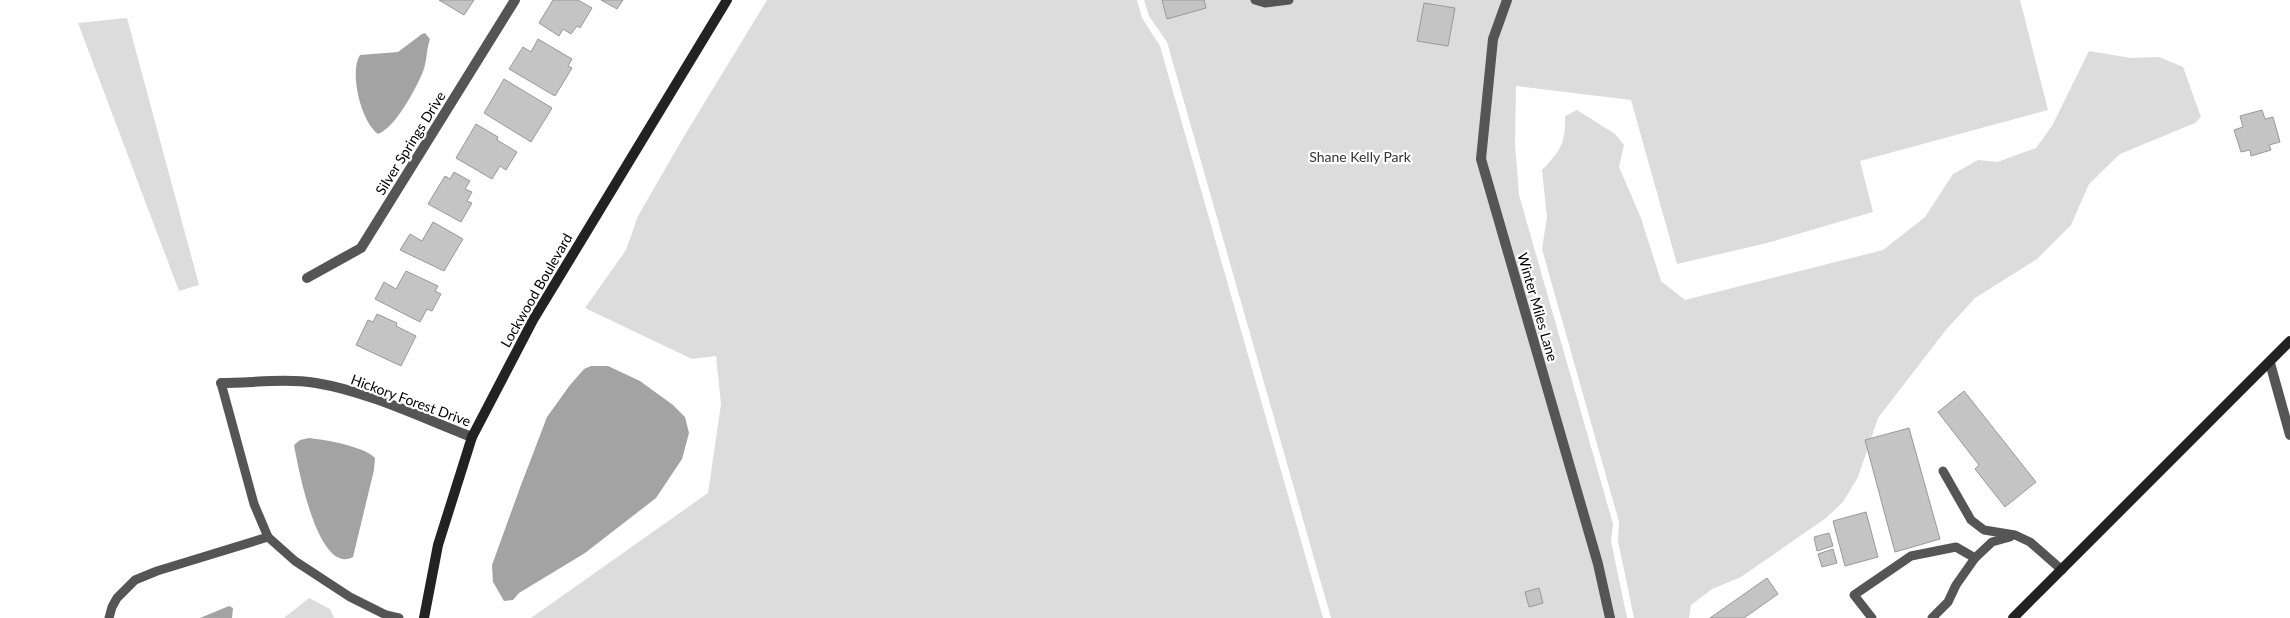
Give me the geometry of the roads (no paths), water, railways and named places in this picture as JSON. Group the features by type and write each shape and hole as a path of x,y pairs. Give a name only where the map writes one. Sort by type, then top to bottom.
{"street":[{"name":"Silver Springs Drive","path":"307,278 361,248 514,0"},
{"name":"Lockwood Boulevard","path":"424,618 438,545 472,437 533,320 727,0"},
{"name":"Winter Miles Lane","path":"1507,0 1493,39 1481,160 1595,554 1610,618"},
{"path":"2013,618 2290,341"},
{"path":"2270,363 2290,435"},
{"name":"Hickory Forest Drive","path":"221,383 279,381 315,383 350,390 472,437"}],"lane":[{"path":"1255,0 1265,3 1289,0"},
{"path":"221,383 254,504 268,537 295,561 350,598 399,618"},
{"path":"1943,471 1971,520 1984,530 2015,535 2030,542 2062,570"},
{"path":"1932,618 1948,602 1956,585 1975,558 1992,542 2015,535"},
{"path":"109,618 118,598 136,580 157,571 268,537"},
{"path":"1872,618 1854,595 1911,556 1956,547 1975,558"}],"park label":[{"name":"Shane Kelly Park","path":"1360,156"}]}
